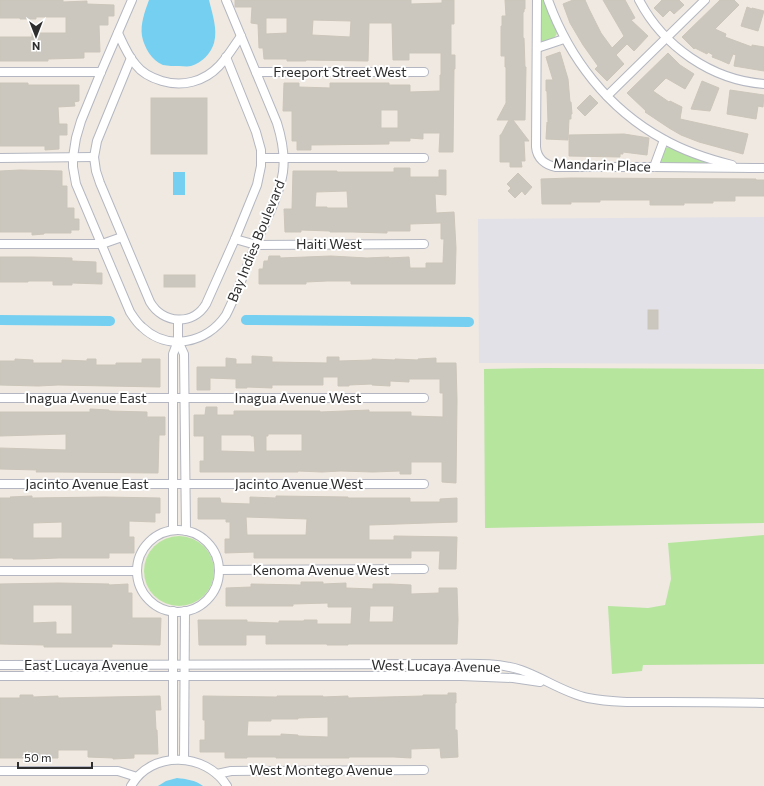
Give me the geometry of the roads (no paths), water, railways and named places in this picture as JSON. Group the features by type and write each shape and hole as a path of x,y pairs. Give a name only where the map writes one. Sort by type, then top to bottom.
{"street":[{"name":"Bay Indies Boulevard","path":"132,0 81,121 74,143 73,167 76,184 128,308 144,330 164,340 178,341 202,337 213,330 223,320 256,245 279,187 283,172 281,137 277,123 226,0"},
{"name":"Mandarin Place","path":"537,0 536,149 541,159 548,165 556,167 753,168"},
{"path":"548,0 564,39 584,70 607,96 629,116 664,140 681,148 730,164 753,168 764,168"},
{"path":"638,0 666,38 691,58 709,69 739,80 764,84"},
{"path":"607,96 705,0"},
{"path":"118,33 131,58 139,69 146,75 162,81 178,84 190,83 204,78 219,66 241,36"},
{"path":"537,48 564,39"},
{"name":"Bay Indies Boulevard","path":"178,320 188,319 194,316 204,307 235,239 257,185 261,166 262,158 260,143 226,57"},
{"path":"131,58 99,134 94,157 96,172 100,183 152,306 162,315 178,320 178,341 173,354 173,530"},
{"path":"0,72 101,72"},
{"name":"Freeport Street West","path":"256,72 424,72"},
{"path":"654,167 664,140"},
{"path":"0,158 94,157"},
{"path":"262,158 424,158"},
{"path":"0,244 102,244 122,237"},
{"name":"Haiti West","path":"235,239 256,245 424,244"},
{"path":"178,341 184,354 186,531"},
{"name":"Inagua Avenue East","path":"0,398 173,398"},
{"name":"Inagua Avenue West","path":"173,398 424,398"},
{"name":"Jacinto Avenue East","path":"0,484 174,484"},
{"name":"Jacinto Avenue West","path":"174,484 424,484"},
{"path":"173,530 186,531 194,533 209,544 216,556 219,570 213,592 206,600 196,607 185,611 173,611 164,609 148,598 138,581 137,571 139,559 144,548 152,540 162,533 173,530"},
{"name":"Kenoma Avenue West","path":"219,570 424,569"},
{"path":"0,571 137,571"},
{"path":"173,611 173,759"},
{"path":"184,759 185,611"},
{"path":"277,664 277,676"},
{"path":"375,664 375,676"},
{"path":"473,676 474,664"},
{"name":"West Lucaya Avenue","path":"173,665 474,664 506,666 521,670 581,696 605,701 764,702"},
{"name":"East Lucaya Avenue","path":"0,665 173,665"},
{"path":"20,665 20,676"},
{"path":"99,665 99,676"},
{"path":"0,676 473,676 513,678 552,684"},
{"path":"131,786 137,777 150,767 173,759 191,760 206,766 223,779 227,786"},
{"path":"0,771 118,770 137,777"},
{"name":"West Montego Avenue","path":"217,774 231,771 424,770"}],"water":[{"path":"149,0 209,0 214,21 215,38 213,47 206,57 195,65 171,66 163,65 152,57 142,36 142,22"},
{"path":"173,172 185,172 185,195 173,195"},
{"path":"177,778 194,781 203,786 158,786 166,781"}],"waterway":[{"path":"0,320 110,321"},
{"path":"246,320 469,322"}]}
